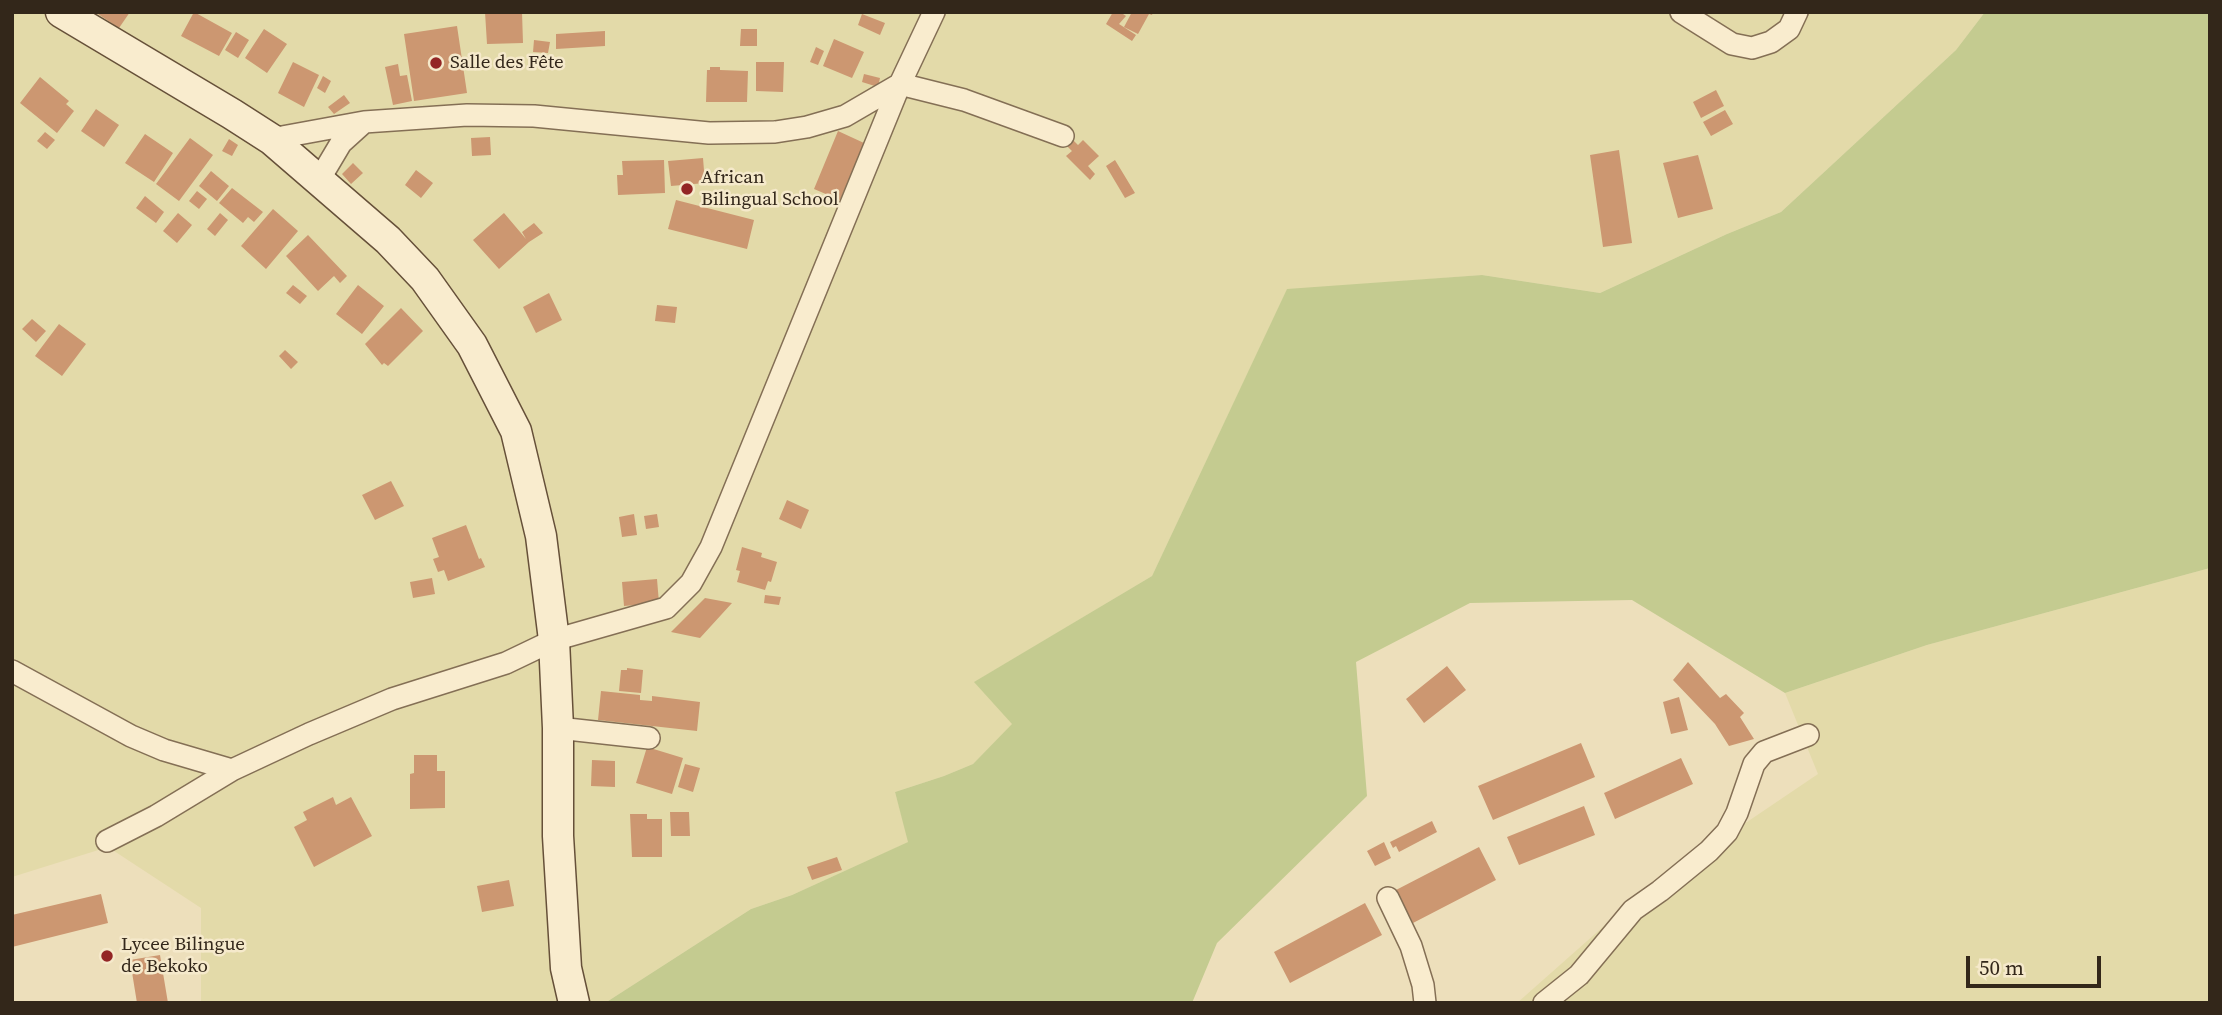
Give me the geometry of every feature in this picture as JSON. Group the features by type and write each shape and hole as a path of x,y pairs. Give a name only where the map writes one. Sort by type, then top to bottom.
{"main road":[{"path":"61,12 271,139 388,240 425,279 472,345 516,431 541,536 554,640 559,849 566,968 574,1003"}],"street":[{"path":"107,841 156,816 232,770 309,734 392,699 506,663 554,640 666,608 691,583 711,547 900,84 934,12"},
{"path":"1681,12 1732,44 1752,48 1771,42 1789,29 1797,12"},
{"path":"271,139 364,122 467,115 521,116 684,132 775,132 807,127 845,116 900,84 964,100 1063,136"},
{"path":"319,180 341,143 364,122"},
{"path":"12,671 131,736 164,750 232,770"},
{"path":"558,728 649,738"},
{"path":"1544,1003 1579,975 1633,910 1709,851 1727,832 1737,813 1754,764 1764,752 1808,735"},
{"path":"1388,898 1411,946 1423,985 1425,1003"}],"shaded area":[{"path":"12,12 1985,12 1956,50 1781,212 1600,293 1482,275 1287,290 1152,576 975,682 1013,724 973,764 895,792 909,842 792,895 751,909 605,1003 201,1003 201,908 108,847 12,877"},
{"path":"2210,568 2210,1003 1517,1003 1639,895 1818,774 1785,693 1927,645"}],"green space":[{"path":"1985,12 2210,12 2210,568 1927,645 1785,693 1632,600 1470,603 1356,662 1367,796 1217,943 1192,1003 605,1003 751,909 792,895 908,842 895,792 973,764 1012,724 974,682 1152,576 1287,289 1482,275 1600,293 1781,212 1956,50"}],"building":[{"path":"95,12 130,12 119,28"},
{"path":"194,12 232,33 219,56 181,36"},
{"path":"485,12 522,12 523,43 487,44"},
{"path":"1113,12 1126,16 1119,24 1136,35 1132,41 1106,24"},
{"path":"1132,12 1153,12 1152,15 1149,14 1138,34 1124,27"},
{"path":"862,14 885,23 880,35 858,25"},
{"name":"Salle des Fête","path":"457,26 467,93 414,101 404,34"},
{"path":"264,29 287,44 267,73 245,58"},
{"path":"741,29 757,29 757,46 740,46"},
{"path":"605,31 605,46 556,49 556,34"},
{"path":"236,32 249,40 238,58 225,50"},
{"path":"834,39 864,52 852,78 823,66"},
{"path":"534,40 550,42 548,53 533,52"},
{"path":"816,47 824,51 818,65 810,62"},
{"path":"293,62 319,75 304,107 278,93"},
{"path":"756,62 784,62 783,92 756,91"},
{"path":"398,64 400,76 407,75 412,101 393,105 385,67"},
{"path":"710,67 748,71 747,102 706,102 707,70 710,70"},
{"path":"864,74 880,78 878,87 862,82"},
{"path":"323,76 331,81 325,93 317,88"},
{"path":"40,77 69,101 66,104 74,111 57,133 20,103"},
{"path":"1716,90 1724,106 1701,118 1693,102"},
{"path":"344,95 350,103 334,114 328,107"},
{"path":"96,109 119,125 104,147 81,131"},
{"path":"1725,110 1733,124 1711,136 1703,122"},
{"path":"838,131 864,143 840,200 814,189"},
{"path":"45,132 55,140 47,149 37,141"},
{"path":"145,134 173,153 154,182 125,163"},
{"path":"490,137 491,155 472,156 471,138"},
{"path":"190,138 213,155 179,201 156,184"},
{"path":"229,139 238,145 232,156 222,151"},
{"path":"1073,140 1078,145 1083,140 1099,156 1088,166 1095,174 1090,180 1066,156 1072,151 1067,146"},
{"path":"1619,150 1632,243 1603,247 1590,155"},
{"path":"1698,155 1713,209 1678,218 1663,163"},
{"path":"703,158 705,183 671,186 668,161"},
{"path":"664,160 665,193 618,195 617,175 623,175 622,161"},
{"path":"1115,160 1135,193 1125,198 1106,166"},
{"path":"353,163 363,173 351,184 342,174"},
{"path":"416,170 433,183 421,198 405,185"},
{"path":"211,171 229,186 217,201 199,186"},
{"path":"232,188 263,212 254,222 248,217 243,223 219,203"},
{"path":"197,191 207,199 199,209 189,201"},
{"path":"145,196 164,212 156,223 136,208"},
{"path":"676,200 754,220 747,249 668,229"},
{"path":"273,209 298,231 266,269 241,246"},
{"path":"178,213 192,225 177,243 163,231"},
{"path":"220,213 228,220 215,236 207,229"},
{"path":"504,213 526,239 522,232 534,223 543,233 499,269 473,240"},
{"path":"308,235 347,276 340,283 334,276 318,291 286,256"},
{"path":"293,285 307,296 300,304 286,293"},
{"path":"358,285 384,306 362,334 336,314"},
{"path":"549,293 562,320 536,333 523,307"},
{"path":"657,305 677,307 675,323 655,321"},
{"path":"401,308 423,331 388,366 384,363 382,365 365,344"},
{"path":"32,319 46,331 36,342 22,329"},
{"path":"59,324 86,344 62,376 35,356"},
{"path":"285,350 298,362 291,369 279,356"},
{"path":"391,481 404,506 375,520 362,495"},
{"path":"787,500 809,510 801,529 779,519"},
{"path":"634,514 637,535 622,537 619,517"},
{"path":"657,514 659,527 646,529 644,516"},
{"path":"466,525 479,559 481,558 485,567 448,581 444,570 438,572 433,559 439,557 432,538"},
{"path":"742,547 762,553 761,557 777,562 771,582 768,581 765,590 737,582 740,571 736,570"},
{"path":"432,578 435,594 413,598 410,582"},
{"path":"657,579 659,603 624,606 622,582"},
{"path":"765,595 781,597 779,605 764,603"},
{"path":"705,598 732,603 700,638 671,632"},
{"path":"1688,662 1720,698 1726,694 1744,713 1740,717 1754,739 1729,746 1715,724 1673,680"},
{"path":"1447,666 1466,690 1424,723 1406,699"},
{"path":"621,670 643,670 641,693 619,691"},
{"path":"601,691 640,695 640,700 652,701 652,696 700,702 697,731 598,720"},
{"path":"1679,697 1688,730 1671,734 1663,702"},
{"path":"1581,743 1595,777 1493,820 1478,786"},
{"path":"647,747 683,758 672,794 636,783"},
{"path":"414,755 437,755 437,771 445,771 445,808 410,809 410,774 414,773"},
{"path":"1681,758 1693,784 1615,819 1604,793"},
{"path":"592,760 615,761 615,787 591,786"},
{"path":"685,764 700,768 693,792 678,787"},
{"path":"333,797 336,805 351,797 372,836 314,867 294,827 307,820 303,812"},
{"path":"1584,806 1595,835 1519,865 1507,837"},
{"path":"670,812 689,812 690,836 671,836"},
{"path":"630,814 647,814 647,819 662,819 662,857 632,857"},
{"path":"1432,821 1437,832 1399,852 1396,846 1393,848 1390,842"},
{"path":"1384,842 1391,858 1375,866 1367,851"},
{"path":"1479,847 1496,880 1413,923 1396,890"},
{"path":"837,857 842,870 812,880 807,867"},
{"path":"509,880 514,906 482,912 477,886"},
{"path":"101,894 108,923 12,947 12,915"},
{"path":"1365,903 1382,935 1290,983 1274,952"},
{"path":"160,955 168,1003 137,1003 130,960"}],"place":[{"name":"Salle des Fête","path":"436,63"},
{"name":"African Bilingual School","path":"687,189"},
{"name":"Lycee Bilingue de Bekoko","path":"107,956"}]}
